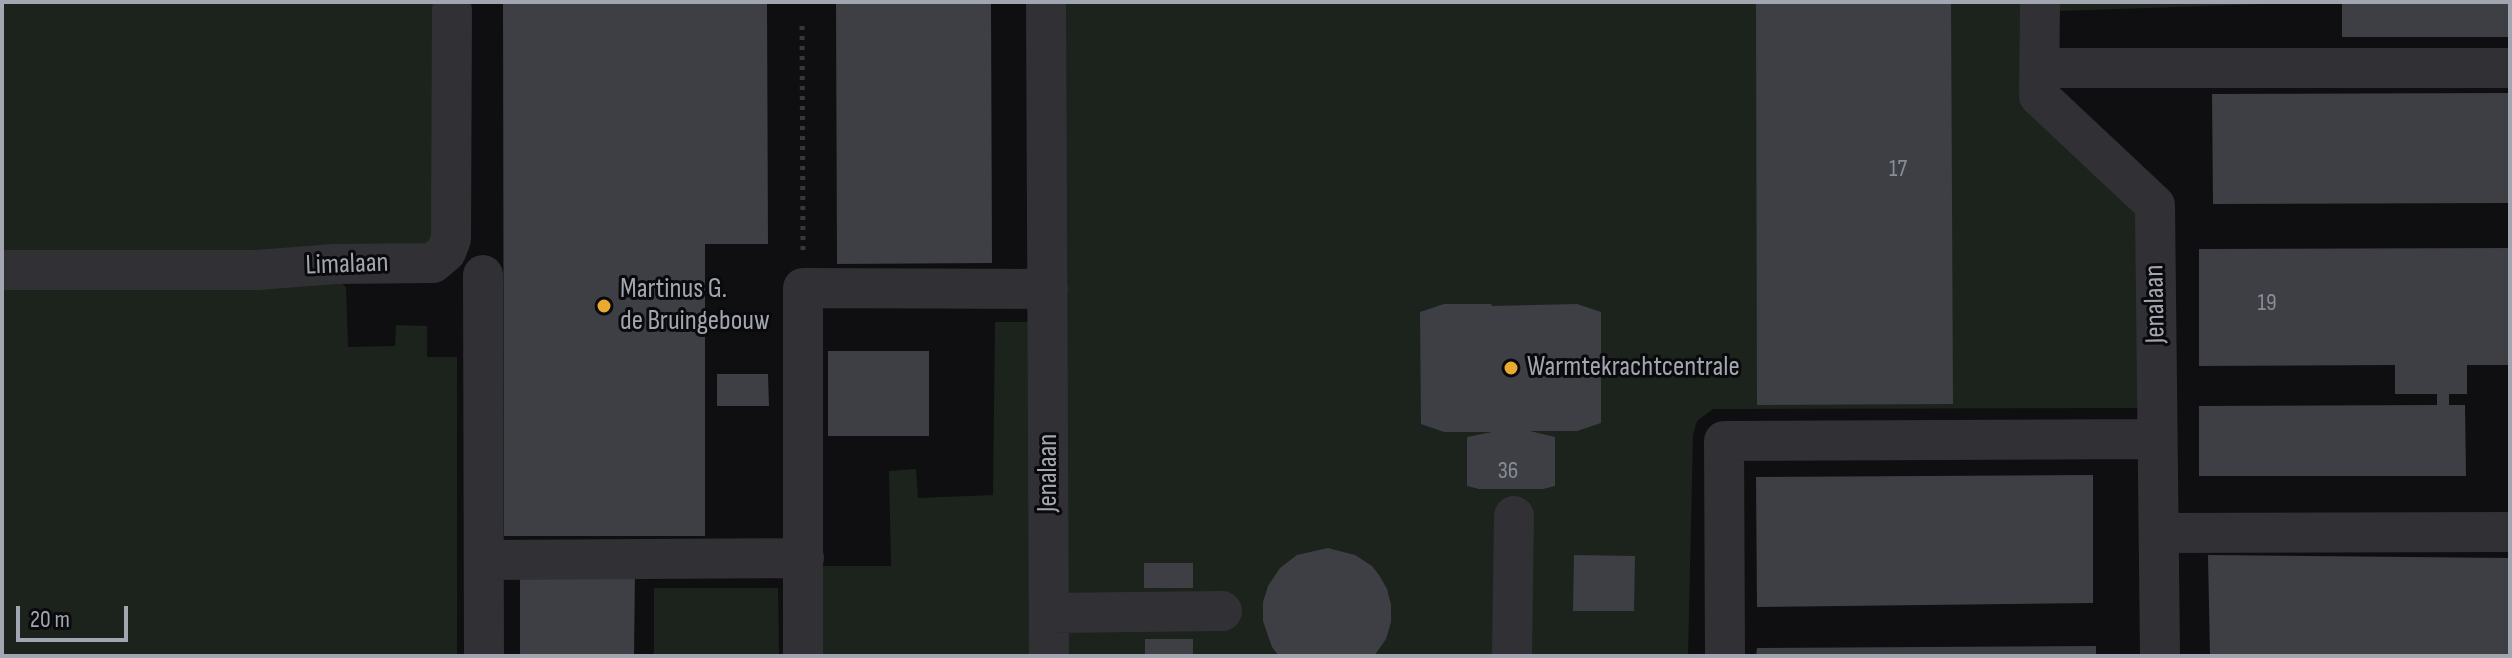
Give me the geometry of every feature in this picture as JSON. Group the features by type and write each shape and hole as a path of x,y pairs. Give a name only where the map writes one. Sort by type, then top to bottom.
{"street":[{"name":"Jenalaan","path":"1046,2 1049,656"},
{"name":"Jenalaan","path":"2040,2 2039,96 2155,205 2160,656"},
{"name":"Limalaan","path":"2,270 257,270 335,264 433,263 446,252 451,239 452,10"},
{"path":"2040,68 2510,68"},
{"path":"483,275 484,656"},
{"path":"803,656 803,288 1048,289"},
{"path":"1725,656 1724,441 2157,439"},
{"path":"1512,656 1514,516"},
{"path":"2159,533 2510,532"},
{"path":"484,560 804,558"},
{"path":"1049,613 1222,611"}],"path":[{"path":"802,26 803,288"}],"shaded area":[{"path":"2,2 436,2 434,235 422,252 2,256"},
{"path":"1061,2 2025,2 2026,101 2140,212 2142,408 1713,409 1697,421 1693,435 1688,656 1063,656"},
{"path":"2060,2 2322,2 2059,11"},
{"path":"2,284 342,284 346,287 348,347 395,346 396,325 427,326 427,357 457,357 457,656 2,656"},
{"path":"995,322 1029,322 1030,656 820,656 819,566 891,566 889,471 916,469 918,498 993,495"},
{"path":"654,588 778,588 779,656 654,656"}],"building":[{"name":"Martinus G. de Bruingebouw","path":"503,2 767,2 768,244 705,244 705,536 504,536"},
{"name":"Martinus G. de Bruingebouw","path":"836,2 991,2 992,263 837,264"},
{"path":"1756,2 1951,2 1953,404 1757,405"},
{"path":"2342,2 2510,2 2510,37 2342,37"},
{"path":"2510,93 2510,203 2213,204 2212,94"},
{"path":"2510,248 2510,365 2467,365 2467,394 2449,394 2449,405 2465,405 2466,476 2199,476 2199,406 2437,405 2437,394 2395,394 2395,365 2199,366 2199,249"},
{"name":"Warmtekrachtcentrale","path":"1444,304 1577,304 1601,312 1601,423 1577,431 1530,431 1555,437 1555,486 1543,489 1479,489 1467,486 1467,437 1492,432 1444,432 1421,424 1420,312"},
{"path":"828,351 929,351 929,436 828,436"},
{"path":"717,374 768,374 769,406 717,406"},
{"path":"2093,475 2093,603 1757,607 1756,477"},
{"path":"1328,548 1355,555 1372,566 1379,575 1391,605 1391,622 1386,639 1374,656 1279,656 1272,647 1263,621 1263,602 1268,586 1280,568 1297,555"},
{"path":"1574,555 1635,556 1634,611 1573,611"},
{"path":"2208,555 2510,558 2510,656 2210,656"},
{"path":"1144,563 1193,563 1193,588 1144,588"},
{"path":"520,569 635,570 634,656 520,656"},
{"path":"1145,639 1193,639 1193,656 1145,656"},
{"path":"2096,646 2096,656 1756,656 1757,648"}],"place":[{"name":"Martinus G. de Bruingebouw","path":"604,306"},
{"name":"Warmtekrachtcentrale","path":"1511,368"}]}
